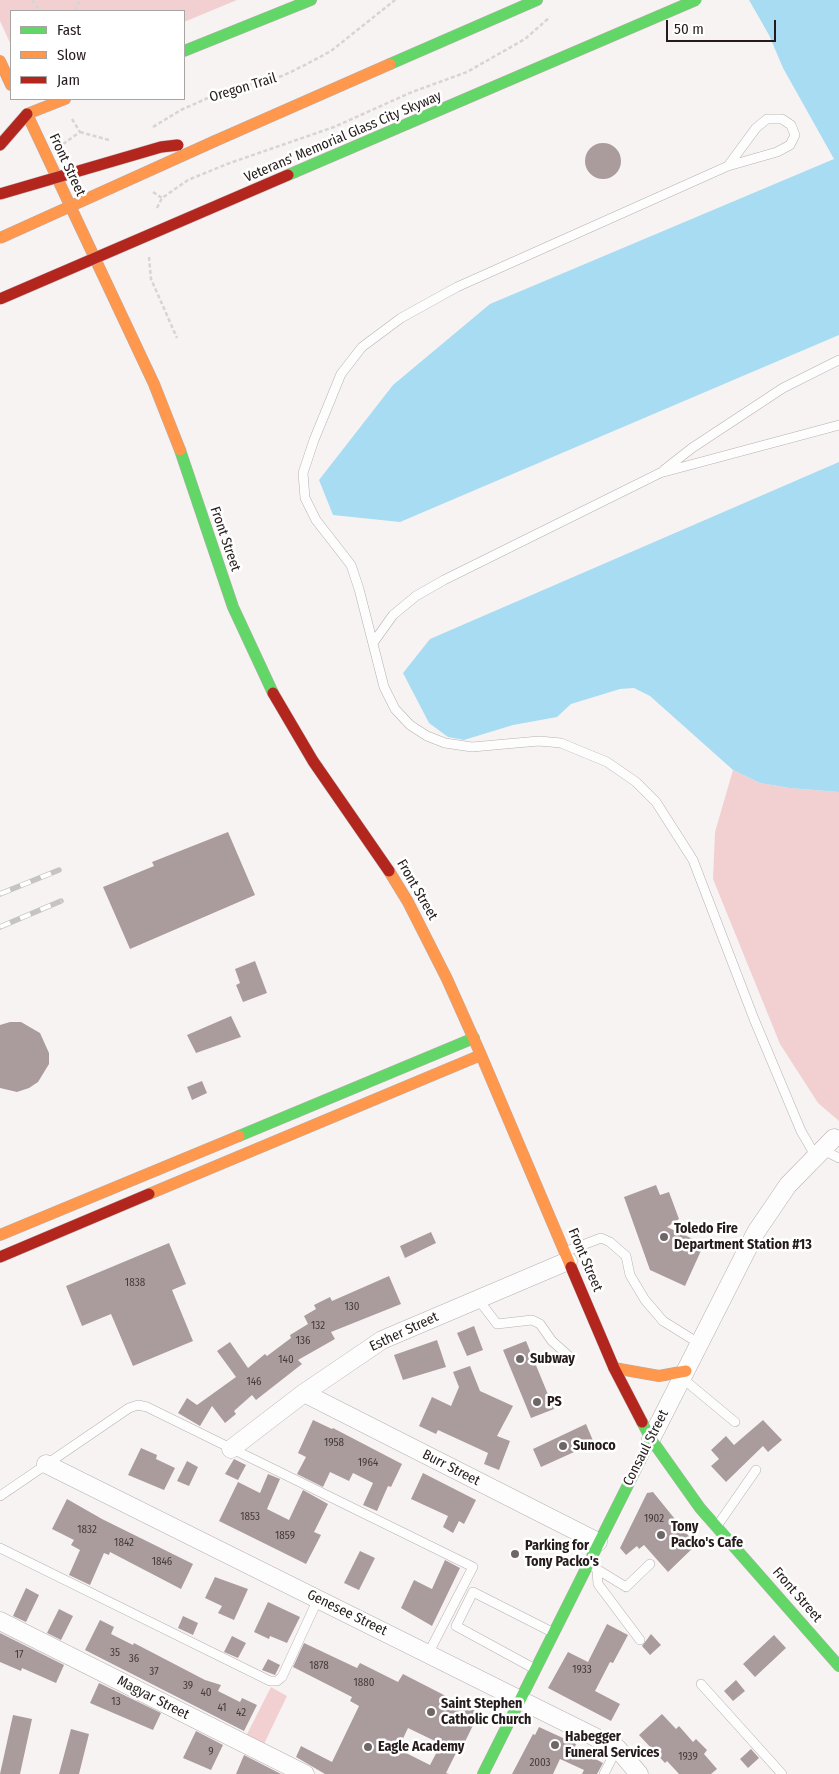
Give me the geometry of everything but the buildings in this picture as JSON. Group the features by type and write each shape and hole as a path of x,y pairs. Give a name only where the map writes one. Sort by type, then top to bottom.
{"main road":[{"path":"185,51 312,0"},
{"path":"0,238 215,141 537,0"},
{"name":"Veterans' Memorial Glass City Skyway","path":"0,300 696,0"},
{"path":"0,61 10,83"},
{"path":"9,115 61,100"},
{"path":"0,145 25,110"},
{"name":"Front Street","path":"25,110 154,384 185,464 233,607 258,663 312,761 381,858 408,902 434,952 474,1038 614,1368 651,1438 700,1508 839,1666"},
{"path":"0,194 161,147 215,141"},
{"path":"0,1235 474,1038"},
{"path":"0,1257 481,1055"},
{"path":"614,1368 659,1376 684,1374"},
{"name":"Consaul Street","path":"483,1774 553,1633 592,1567 598,1542 651,1438"}],"street":[{"name":"Consaul Street","path":"651,1438 756,1232 788,1185 824,1148"},
{"name":"Esther Street","path":"231,1449 304,1393 382,1340 478,1300 567,1257"},
{"name":"Burr Street","path":"304,1393 598,1542"},
{"name":"Genesee Street","path":"46,1464 617,1748 639,1774"},
{"name":"Magyar Street","path":"0,1621 305,1774"}],"lane":[{"path":"728,166 756,128 766,119 782,119 791,125 795,135 790,146 777,152 728,166 457,287 401,318 362,347 341,374 303,473 305,498 316,520 351,565 384,687 395,709 410,725 427,736 445,743 472,747 524,742 561,743 607,762 636,782 656,802 693,860 754,1019 801,1131 839,1158"},
{"path":"660,473 692,448 783,388 839,360"},
{"path":"373,643 393,615 416,596 444,580 660,473 839,425"},
{"path":"567,1257 601,1238 610,1242 626,1256 630,1275 645,1300 663,1321 700,1344"},
{"path":"478,1300 497,1324 532,1320 540,1324 552,1341 571,1358"},
{"path":"684,1374 735,1422"},
{"path":"0,1496 129,1408 138,1405 156,1411 473,1567 428,1654"},
{"path":"716,1526 756,1470"},
{"path":"0,1548 270,1681 277,1681 282,1677 318,1599"},
{"path":"592,1567 626,1587 650,1564"},
{"path":"592,1567 598,1584 640,1640"},
{"path":"463,1587 553,1633"},
{"path":"456,1626 473,1592"},
{"path":"445,1621 535,1670"},
{"path":"701,1684 782,1774"},
{"path":"604,1774 617,1748"}],"path":[{"name":"Oregon Trail","path":"146,131 181,110 219,92 282,76 303,66 331,51 394,0"},
{"path":"80,132 118,143"}],"shaded area":[{"path":"0,0 237,0 185,22 185,10 10,10 10,43 0,21"},
{"path":"733,770 760,783 790,788 839,792 839,1121 818,1103 780,1044 713,879 715,832"},
{"path":"271,1687 287,1696 264,1744 246,1736"}],"water":[{"path":"749,0 839,0 839,335 400,522 333,515 319,480 393,385 490,304 834,159 783,68 769,35"},
{"path":"839,462 839,792 790,788 760,783 733,770 650,696 634,688 620,689 571,704 557,717 513,725 464,740 448,737 429,723 403,673 430,639"}],"railway":[{"path":"0,894 59,870"},
{"path":"0,927 61,901"}],"traffic: fast":[{"path":"185,51 311,0"},
{"path":"390,64 537,0"},
{"path":"288,175 696,0"},
{"path":"180,450 233,607 273,693"},
{"path":"239,1136 474,1038"},
{"path":"642,1422 651,1439 700,1508 839,1666"},
{"path":"483,1774 651,1439"}],"traffic: slow":[{"path":"0,61 10,83"},
{"path":"215,141 390,64"},
{"path":"62,100 27,114 154,384 180,450"},
{"path":"0,238 215,141"},
{"path":"389,871 408,902 447,979 481,1055"},
{"path":"481,1055 571,1267"},
{"path":"149,1194 481,1055"},
{"path":"0,1235 239,1136"},
{"path":"614,1368 659,1376 686,1371"}],"traffic: jam":[{"path":"0,145 27,114"},
{"path":"0,194 161,147 178,145"},
{"path":"0,299 288,175"},
{"path":"273,693 313,761 389,871"},
{"path":"0,1257 149,1194"},
{"path":"571,1267 614,1368 642,1422"}],"place":[{"name":"Toledo Fire Department Station #13","path":"664,1237"},
{"name":"Subway","path":"520,1359"},
{"name":"PS","path":"537,1402"},
{"name":"Sunoco","path":"563,1446"},
{"name":"Tony Packo's Cafe","path":"661,1535"},
{"name":"Parking for Tony Packo's","path":"515,1554"},
{"name":"Saint Stephen Catholic Church","path":"431,1712"},
{"name":"Habegger Funeral Services","path":"555,1745"},
{"name":"Eagle Academy","path":"368,1747"}]}
